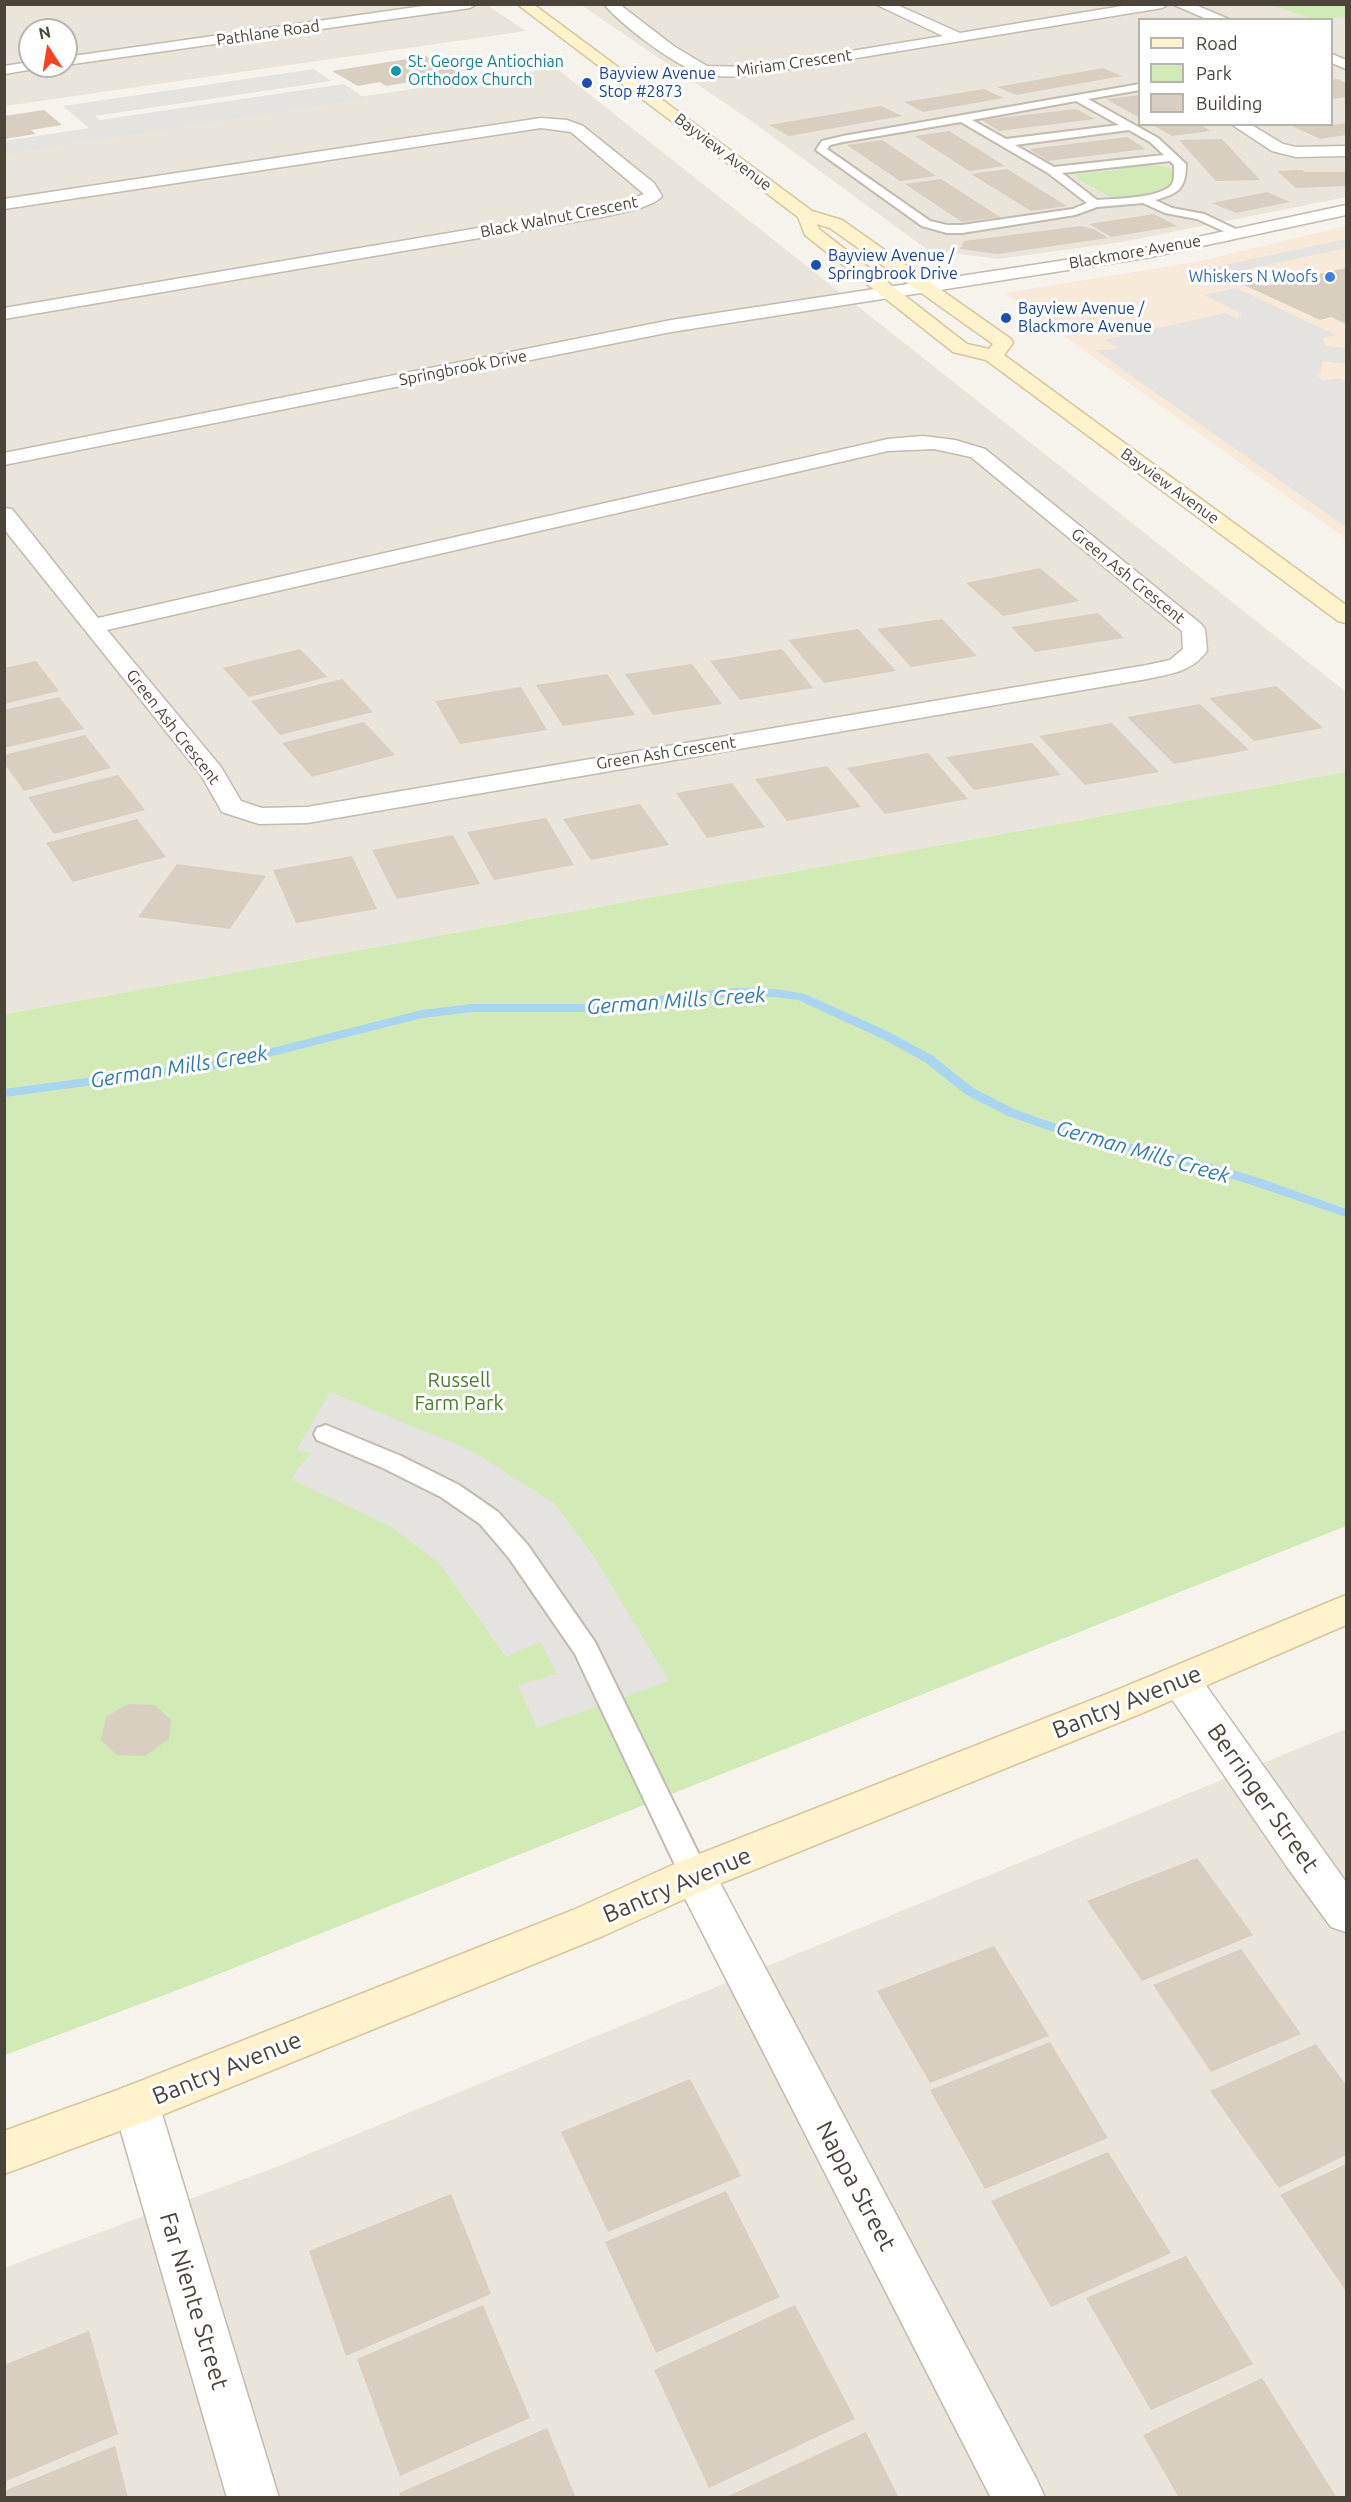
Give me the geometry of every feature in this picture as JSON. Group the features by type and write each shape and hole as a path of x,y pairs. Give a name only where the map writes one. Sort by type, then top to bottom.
{"main road":[{"name":"Bayview Avenue","path":"524,4 806,214 836,224 1004,343 993,356"},
{"name":"Bayview Avenue","path":"806,214 811,231 960,348 993,356 1341,609"},
{"name":"Bantry Avenue","path":"4,2153 136,2104 588,1923 694,1875 1181,1681 1347,1609"}],"street":[{"name":"Pathlane Road","path":"78,59 470,4"},
{"name":"Miriam Crescent","path":"611,4 692,65 712,72 753,71 1162,4"},
{"path":"882,4 960,38"},
{"path":"1179,4 1218,18"},
{"name":"Black Walnut Crescent","path":"4,204 541,123 567,125 577,129 648,187 654,196 634,204 585,215 4,314"},
{"path":"1241,126 1278,148 1296,152 1347,151"},
{"name":"Blackmore Avenue","path":"922,287 1151,252 1347,210"},
{"name":"Springbrook Drive","path":"4,459 671,326 922,287"},
{"name":"Green Ash Crescent","path":"4,514 92,626 212,772 231,806 259,816 307,815 1147,672 1178,665 1195,651 1193,629 978,453 955,444 923,440 888,445 92,626"},
{"name":"Berringer Street","path":"1181,1681 1302,1855 1347,1914"},
{"name":"Nappa Street","path":"694,1875 1019,2498"},
{"name":"Far Niente Street","path":"136,2104 253,2498"}],"lane":[{"path":"1138,87 826,143 821,150 926,224 947,229 962,229 1075,212 1095,204 1177,197 1192,206 1200,216"},
{"path":"1078,98 1154,140 1180,164 1177,197"},
{"path":"962,118 1052,171 1095,204"},
{"path":"1003,143 1130,127"},
{"path":"1052,171 1173,158"},
{"path":"1145,199 1169,211 1200,216 1236,233"},
{"path":"326,1434 392,1462 450,1491 489,1518 518,1551 586,1649 694,1875"}],"shaded area":[{"path":"4,5 487,5 526,31 5,106"},
{"path":"581,5 1346,5 1346,197 1122,242 998,259 928,250 750,120"},
{"path":"556,68 1346,692 1346,772 5,1014 4,149"},
{"path":"314,69 331,81 95,116 100,120 344,84 366,99 5,154 5,141 89,128 63,106"},
{"path":"1346,226 1346,539 1004,293 1196,262"},
{"path":"1346,239 1346,248 1216,276 1202,270"},
{"path":"1236,288 1336,335 1323,338 1325,346 1346,348 1346,364 1323,361 1319,376 1321,381 1340,378 1346,381 1346,527 1095,350 1120,349 1105,340 1225,313 1237,319 1242,314 1204,295"},
{"path":"330,1392 472,1451 554,1503 595,1558 669,1681 537,1728 518,1685 557,1674 540,1642 506,1657 439,1563 391,1527 291,1479 311,1452 296,1451"},
{"path":"1346,1729 1346,2497 5,2497 4,2268 279,2166"}],"green space":[{"path":"1270,5 1346,5 1346,17 1310,18"},
{"path":"1145,164 1162,166 1178,172 1173,183 1158,193 1112,198 1078,179 1076,174 1117,170"},
{"name":"Russell Farm Park","path":"1346,772 1346,1526 196,1983 5,2055 5,1014"}],"building":[{"name":"St. George Antiochian Orthodox Church","path":"426,56 436,61 454,58 474,69 459,71 463,73 386,86 380,82 358,86 332,71"},
{"path":"1103,68 1122,76 1016,95 997,87"},
{"path":"1333,80 1346,83 1346,97 1333,99"},
{"path":"984,89 1004,98 923,112 904,102"},
{"path":"1138,95 1138,117 1106,99"},
{"path":"881,106 902,116 789,136 769,125"},
{"path":"1076,109 1095,119 999,131 982,120"},
{"path":"44,110 62,125 31,130 36,134 4,139 4,116"},
{"path":"1346,123 1346,135 1320,139 1292,126 1333,126"},
{"path":"1154,126 1202,126 1211,131 1172,136"},
{"path":"949,131 1005,166 969,171 915,136"},
{"path":"1127,137 1146,149 1048,161 1029,149"},
{"path":"1222,139 1260,180 1216,181 1179,140"},
{"path":"882,140 936,176 900,181 847,145"},
{"path":"1007,169 1067,206 1031,211 971,174"},
{"path":"1302,170 1305,172 1346,172 1346,186 1296,188 1277,171"},
{"path":"941,179 1000,217 962,222 905,184"},
{"path":"1267,192 1290,202 1236,213 1212,203"},
{"path":"1154,214 1177,226 1111,237 1089,224"},
{"path":"1081,226 1094,229 1108,238 998,254 960,249 964,241"},
{"path":"1346,268 1346,324 1331,317 1320,320 1244,285 1255,283 1265,286 1303,278 1294,274 1304,271 1314,275"},
{"path":"1040,568 1079,601 1003,616 966,583"},
{"path":"1098,613 1124,638 1035,652 1011,627"},
{"path":"942,619 977,656 911,667 877,629"},
{"path":"858,629 896,671 824,683 788,640"},
{"path":"300,649 327,677 249,697 223,668"},
{"path":"782,649 813,688 740,700 710,661"},
{"path":"36,661 59,691 4,704 4,668"},
{"path":"692,664 722,704 653,715 625,674"},
{"path":"607,674 635,715 563,726 536,685"},
{"path":"342,679 373,712 280,735 251,701"},
{"path":"1276,686 1323,728 1254,741 1209,698"},
{"path":"521,687 547,730 460,744 435,701"},
{"path":"59,697 84,729 4,748 4,710"},
{"path":"1200,704 1249,750 1174,764 1127,717"},
{"path":"364,722 395,755 312,777 282,743"},
{"path":"1112,723 1159,772 1085,785 1039,736"},
{"path":"85,735 111,768 24,791 4,763 4,755"},
{"path":"1032,743 1061,775 974,790 946,757"},
{"path":"928,753 968,799 885,814 847,768"},
{"path":"827,766 861,807 787,821 755,779"},
{"path":"118,775 145,810 54,834 28,797"},
{"path":"732,783 765,827 707,838 676,793"},
{"path":"640,804 669,845 591,860 563,819"},
{"path":"546,818 574,865 494,880 467,832"},
{"path":"137,819 166,857 73,882 46,843"},
{"path":"453,835 480,884 397,899 372,850"},
{"path":"352,856 377,909 296,923 273,870"},
{"path":"177,864 266,876 230,929 138,917"},
{"path":"128,1704 155,1705 171,1720 169,1739 145,1756 117,1755 101,1740 106,1717"},
{"path":"1197,1858 1253,1935 1142,1981 1087,1901"},
{"path":"994,1946 1049,2036 930,2083 877,1991"},
{"path":"1241,1949 1301,2034 1211,2072 1153,1985"},
{"path":"1050,2042 1108,2138 985,2189 930,2090"},
{"path":"1316,2044 1346,2085 1346,2155 1279,2188 1210,2091"},
{"path":"690,2079 741,2176 608,2232 561,2132"},
{"path":"1108,2152 1171,2253 1051,2307 991,2201"},
{"path":"1346,2164 1346,2291 1280,2195"},
{"path":"726,2191 780,2297 656,2353 605,2242"},
{"path":"451,2194 491,2294 346,2356 309,2251"},
{"path":"1186,2256 1253,2364 1151,2410 1086,2298"},
{"path":"483,2305 530,2418 400,2476 357,2359"},
{"path":"795,2305 855,2419 709,2488 654,2370"},
{"path":"89,2331 118,2434 4,2482 4,2365"},
{"path":"1262,2378 1337,2498 1179,2498 1143,2435"},
{"path":"547,2428 576,2498 401,2498 399,2493"},
{"path":"866,2432 899,2498 724,2498"},
{"path":"115,2446 128,2498 4,2498 4,2491"}],"waterway":[{"name":"German Mills Creek","path":"4,1093 229,1063 422,1014 472,1008 584,1008 735,992 775,993 801,997 885,1035 929,1059 969,1091 1012,1113 1082,1137 1177,1158 1254,1181 1346,1213"}],"place":[{"name":"St. George Antiochian Orthodox Church","path":"396,71"},
{"name":"Bayview Avenue Stop #2873","path":"587,83"},
{"name":"Bayview Avenue / Springbrook Drive","path":"816,265"},
{"name":"Whiskers N Woofs","path":"1330,277"},
{"name":"Bayview Avenue / Blackmore Avenue","path":"1006,318"}]}
